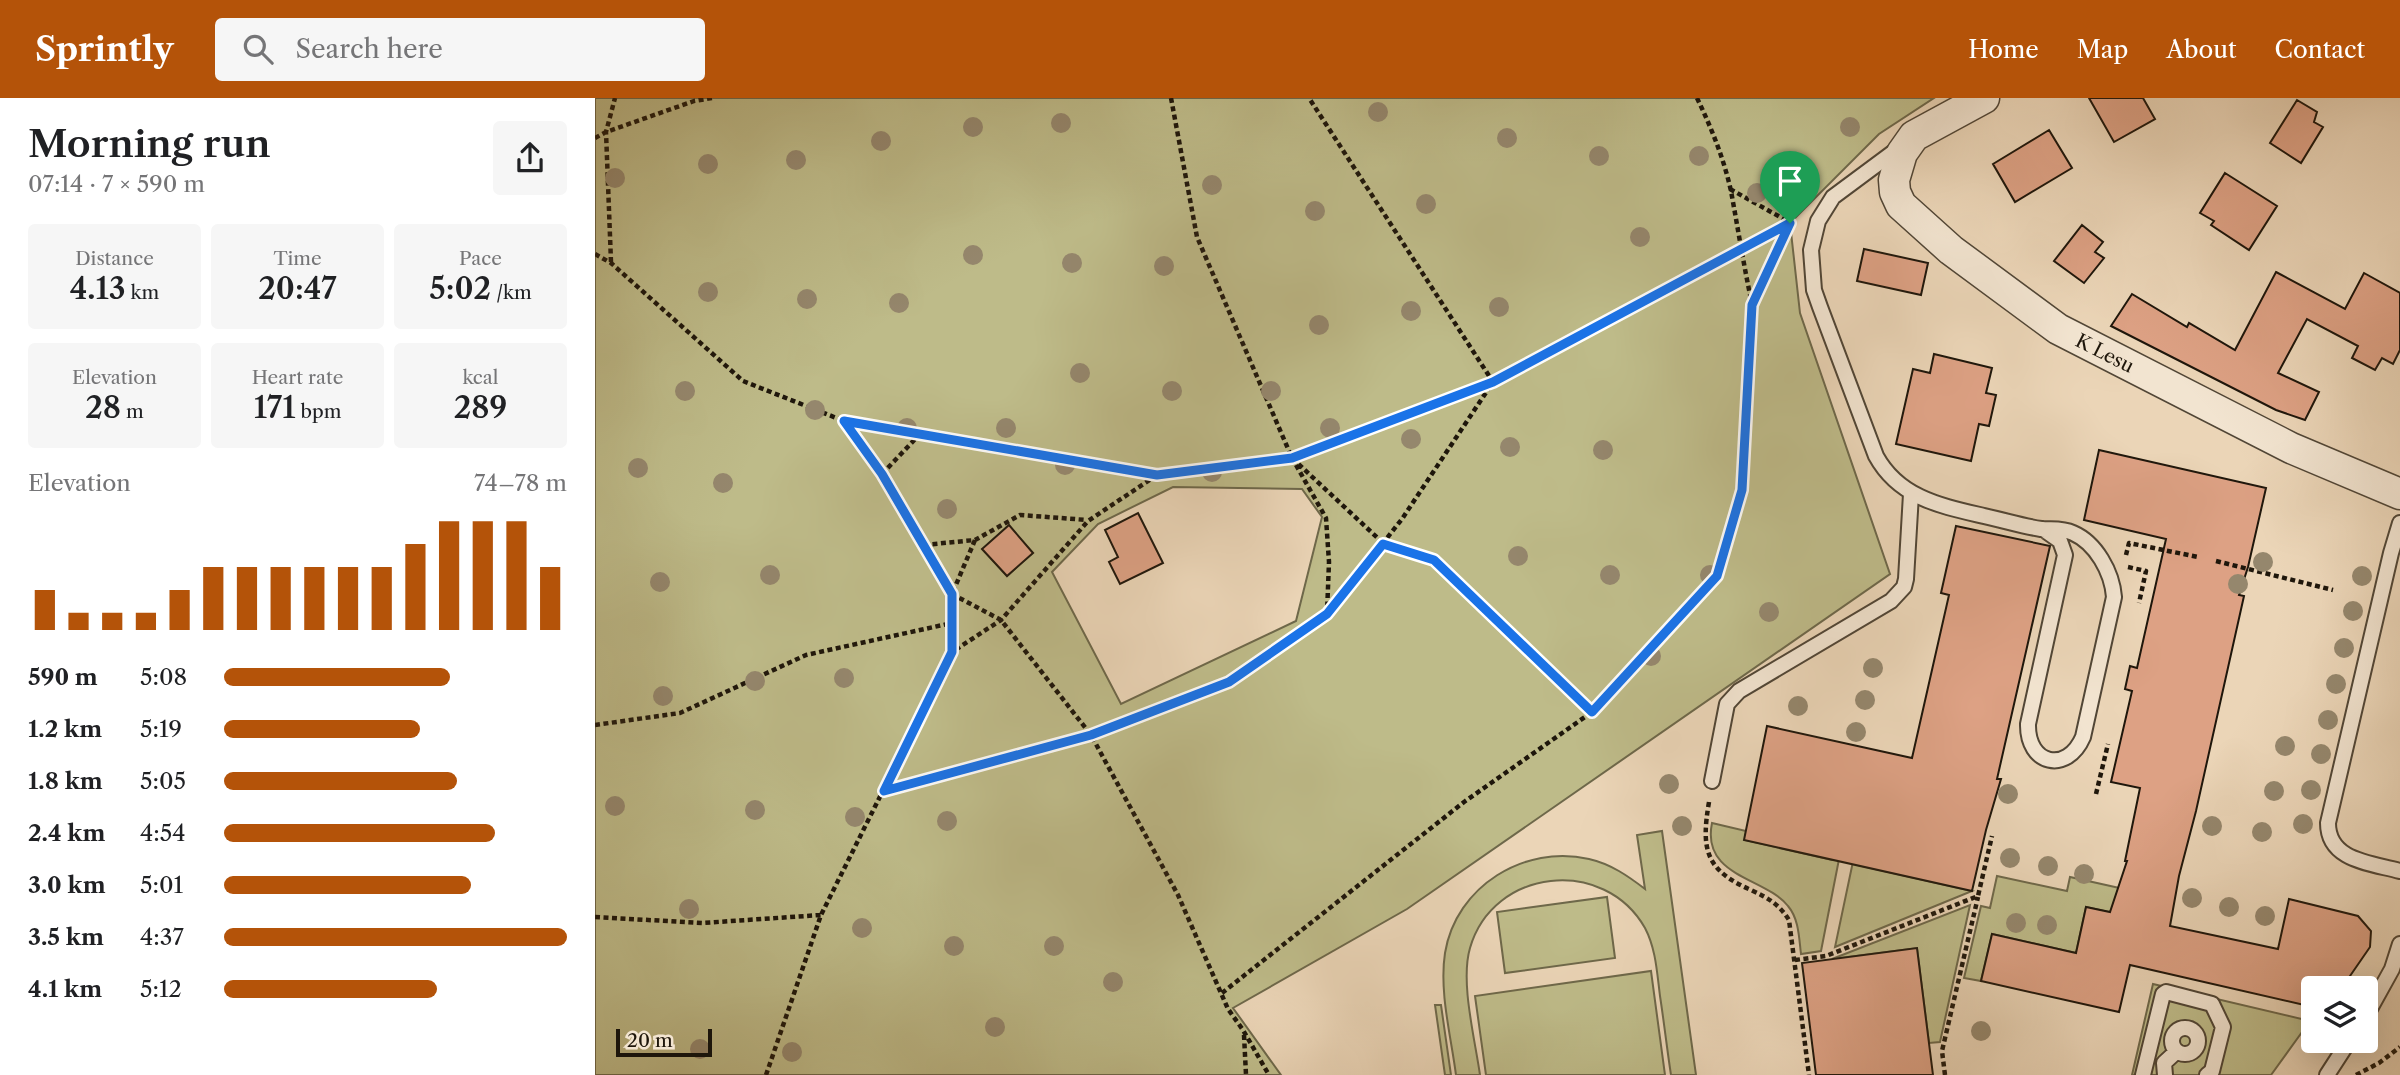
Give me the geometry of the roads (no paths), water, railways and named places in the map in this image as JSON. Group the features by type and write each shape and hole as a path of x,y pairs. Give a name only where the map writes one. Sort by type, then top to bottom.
{"street":[{"path":"1914,136 1984,98"},
{"name":"K Lesu","path":"1914,136 1902,153 1894,180 1895,192 1901,205 1951,250 2058,329 2291,448 2400,494"}],"lane":[{"path":"1914,136 1833,197 1813,234 1811,250 1814,290 1876,456 1884,470 1911,494 1944,507 2043,529 2065,530 2082,538 2106,567 2114,597 2083,737 2071,755 2061,760 2049,760 2039,755 2032,749 2028,736 2028,724 2065,555 2060,541 2043,529"},
{"path":"1712,780 1723,716 1727,704 1739,691 1899,594 1906,579 1911,494"},
{"path":"2400,523 2328,823 2331,843 2339,852 2350,858 2400,871"},
{"path":"2378,994 2392,969 2400,944"},
{"path":"2143,1075 2165,992 2211,1002 2223,1027 2221,1049 2212,1071 2207,1075"},
{"path":"2185,1027 2195,1031 2199,1044 2192,1053 2183,1054 2177,1051 2172,1038 2175,1032 2185,1027"},
{"path":"2199,1044 2221,1049"},
{"path":"2165,1075 2164,1063 2177,1051"},
{"path":"2327,1075 2341,1053"}]}
